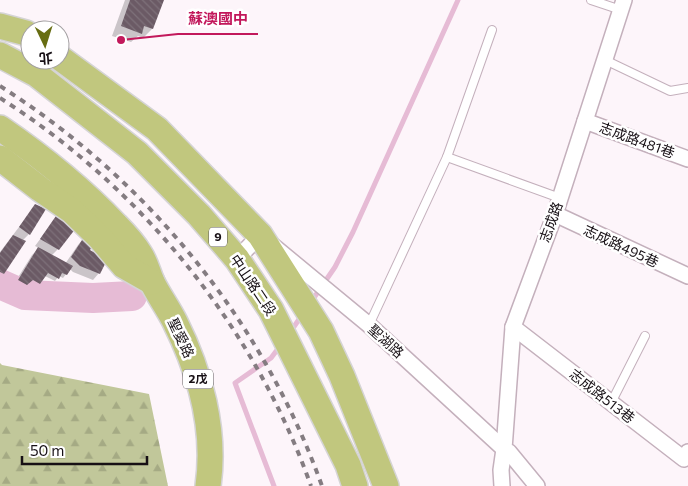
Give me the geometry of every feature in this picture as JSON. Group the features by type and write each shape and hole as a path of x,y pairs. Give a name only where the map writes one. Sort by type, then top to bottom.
{"main road":[{"path":"0,16 20,29"},
{"path":"0,26 20,32"},
{"name":"中山路二段","path":"5,58 36,74 137,153 199,215 237,259 271,310 348,465 355,486"},
{"name":"9","path":"70,65 156,129 260,235 320,331 342,376 386,486"},
{"name":"聖愛路","path":"4,131 70,181 117,225 141,255 152,282 192,358 201,387 207,418 209,446 208,486"},
{"path":"0,158 72,211 100,238 124,266 152,282"},
{"path":"0,167 40,189"}],"street":[{"name":"志成路","path":"504,449 513,327 555,214 623,5"},
{"name":"志成路481巷","path":"585,121 688,159"},
{"name":"志成路495巷","path":"555,214 688,276"},
{"path":"237,259 260,235"},
{"name":"聖湖路","path":"260,235 369,325 509,452 537,486"},
{"name":"志成路513巷","path":"513,327 684,459 688,452"},
{"path":"502,486 501,470 504,449"}],"lane":[{"path":"591,0 623,5"},
{"path":"369,325 447,157 492,30"},
{"path":"605,60 670,91 688,88"},
{"path":"447,157 560,198"},
{"path":"611,403 645,336"}],"green space":[{"path":"0,363 2,365 149,394 168,486 0,486"}],"building":[{"path":"130,0 164,0 153,29 144,26 142,34 121,26"},
{"path":"35,204 46,209 30,235 19,227"},
{"path":"58,213 76,228 59,250 40,239"},
{"path":"13,235 26,241 4,274 0,272 0,253"},
{"path":"84,237 94,244 90,250 107,260 100,274 80,266 71,257"},
{"path":"38,247 73,266 67,275 62,273 59,279 48,273 40,284 33,280 27,285 18,280"}],"waterway":[{"path":"311,302 335,267 353,232 458,0"},
{"path":"0,284 25,295 93,298 132,296"},
{"path":"291,331 302,315"},
{"path":"274,486 235,383 271,358 280,346"}],"railway":[{"path":"0,86 54,123 104,165 151,210 194,259 233,312 268,367 297,425 322,486"},
{"path":"0,98 52,134 101,174 146,219 188,266 225,318 259,371 287,428 311,486"}],"place":[{"name":"蘇澳國中","path":"121,40"}]}
